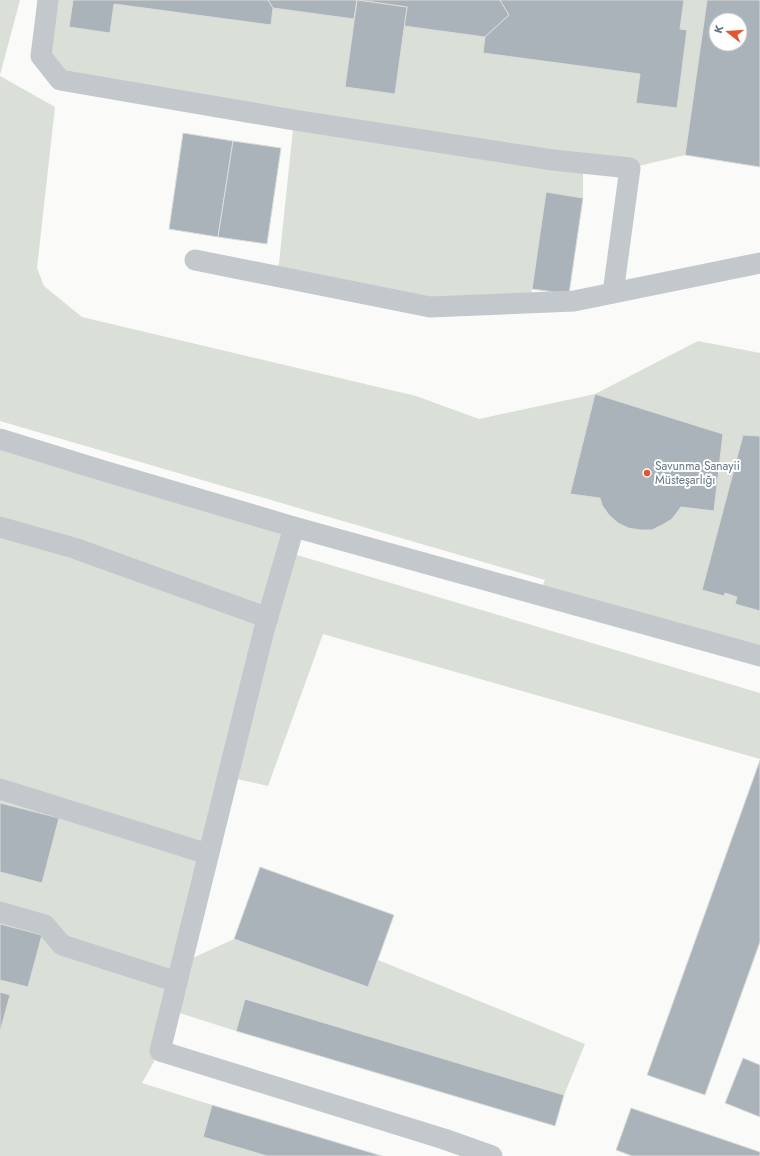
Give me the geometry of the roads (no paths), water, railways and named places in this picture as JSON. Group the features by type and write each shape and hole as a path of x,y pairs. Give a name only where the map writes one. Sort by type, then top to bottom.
{"lane":[{"path":"48,0 41,56 60,80 294,120 538,158 630,168 613,293"},
{"path":"195,260 430,307 574,301 760,263"},
{"path":"0,439 294,527 760,656"},
{"path":"0,526 74,548 268,618"},
{"path":"294,527 268,618 160,1051 444,1139 492,1156"},
{"path":"0,789 208,854"},
{"path":"0,912 45,925 62,944 177,982"}],"place":[{"name":"Savunma Sanayii Müsteşarlığı","path":"647,473"}]}
